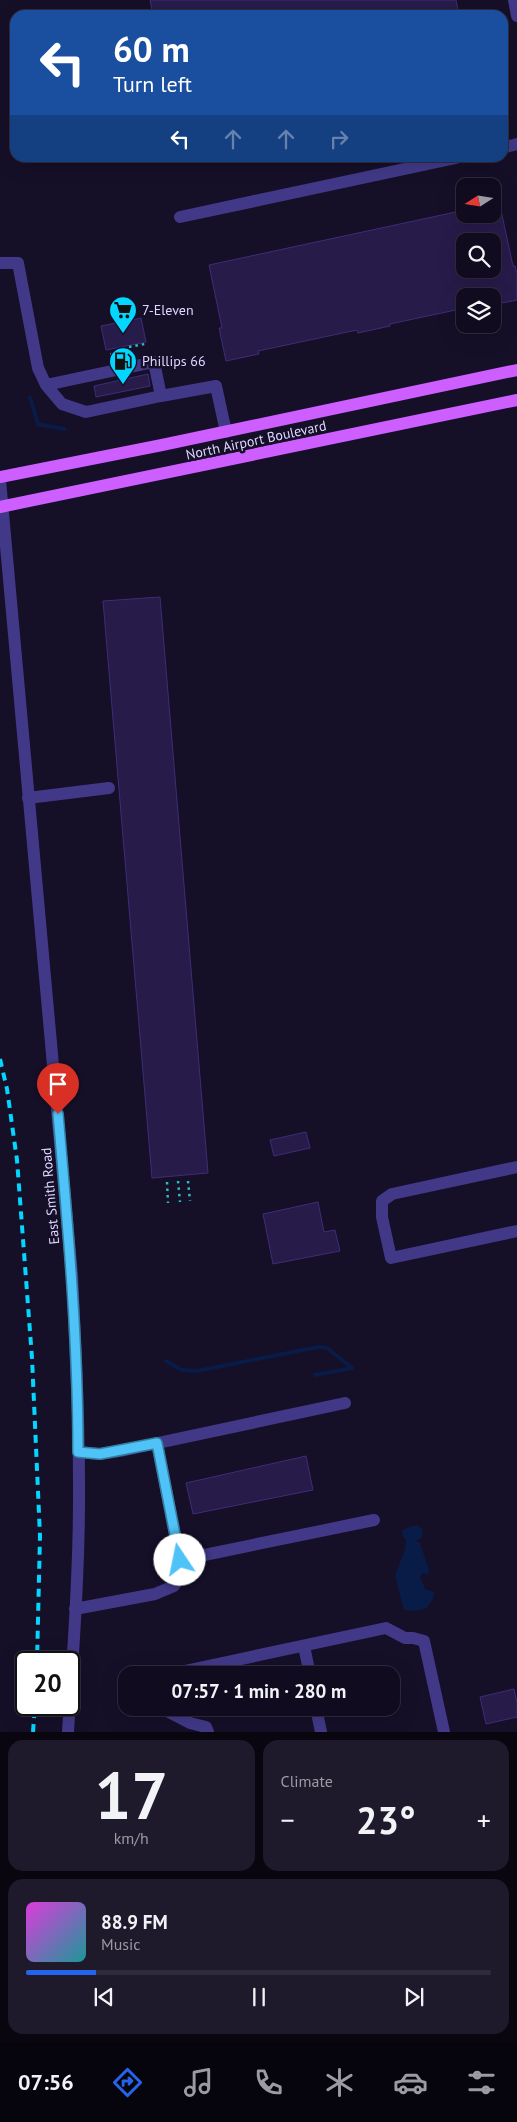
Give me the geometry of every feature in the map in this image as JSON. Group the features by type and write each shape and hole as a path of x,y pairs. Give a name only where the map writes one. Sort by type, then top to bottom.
{"main road":[{"name":"North Airport Boulevard","path":"0,479 517,370"},
{"name":"North Airport Boulevard","path":"1,507 517,400"}],"street":[{"path":"514,0 517,16"},
{"path":"180,217 437,162"},
{"path":"0,263 18,263 38,368 46,385 62,404 86,412 216,386 226,432"},
{"path":"46,385 154,362 161,396"},
{"name":"East Smith Road","path":"0,479 1,507 72,1275 78,1391 78,1452 75,1609 68,1732"},
{"path":"28,798 109,788"},
{"path":"517,1167 392,1194 382,1201 382,1217 391,1258 517,1231"},
{"path":"78,1452 100,1454 345,1403"},
{"path":"75,1609 155,1594 174,1586 182,1571 157,1443"},
{"path":"180,1560 374,1520"},
{"path":"209,1666 386,1628 405,1638 424,1641 444,1732"},
{"path":"304,1646 308,1666"},
{"path":"176,1716 190,1724 206,1727 208,1732"},
{"path":"318,1716 321,1732"}],"path":[{"path":"129,347 145,344"},
{"path":"178,1181 180,1202"},
{"path":"188,1181 190,1201"},
{"path":"167,1182 168,1203"}],"water":[{"path":"416,1525 423,1529 422,1537 416,1541 420,1543 429,1570 428,1575 424,1573 420,1576 425,1589 434,1592 433,1599 427,1608 416,1611 404,1610 395,1576 405,1549 406,1540 402,1530"}],"building":[{"path":"150,0 456,0 458,10 152,10"},
{"path":"501,210 513,266 515,266 517,274 517,300 501,303 501,288 456,288 456,310 358,333 357,330 258,351 259,354 226,361 219,328 222,328 209,265 456,212 456,223 501,223"},
{"name":"7-Eleven","path":"141,318 146,342 106,350 101,326"},
{"name":"Phillips 66","path":"148,374 150,386 96,397 94,386"},
{"path":"160,597 208,1173 152,1178 103,601"},
{"path":"306,1132 310,1148 274,1156 270,1140"},
{"path":"318,1202 324,1232 335,1230 340,1251 273,1264 263,1214"},
{"path":"306,1456 313,1490 193,1514 186,1483"},
{"path":"514,1689 517,1717 486,1724 480,1697"}],"waterway":[{"path":"30,397 38,424 64,429"},
{"path":"166,1361 182,1370 197,1371 318,1347 327,1348 352,1368 315,1375"}],"railway":[{"path":"0,1059 7,1089 17,1160 32,1358 40,1536 37,1651"},
{"path":"33,1732 34,1716"}],"place":[{"name":"7-Eleven","path":"123,334"},
{"name":"Phillips 66","path":"123,385"}],"route":[{"path":"58,1114 72,1275 78,1391 78,1452 100,1454 157,1443 180,1560"}]}
